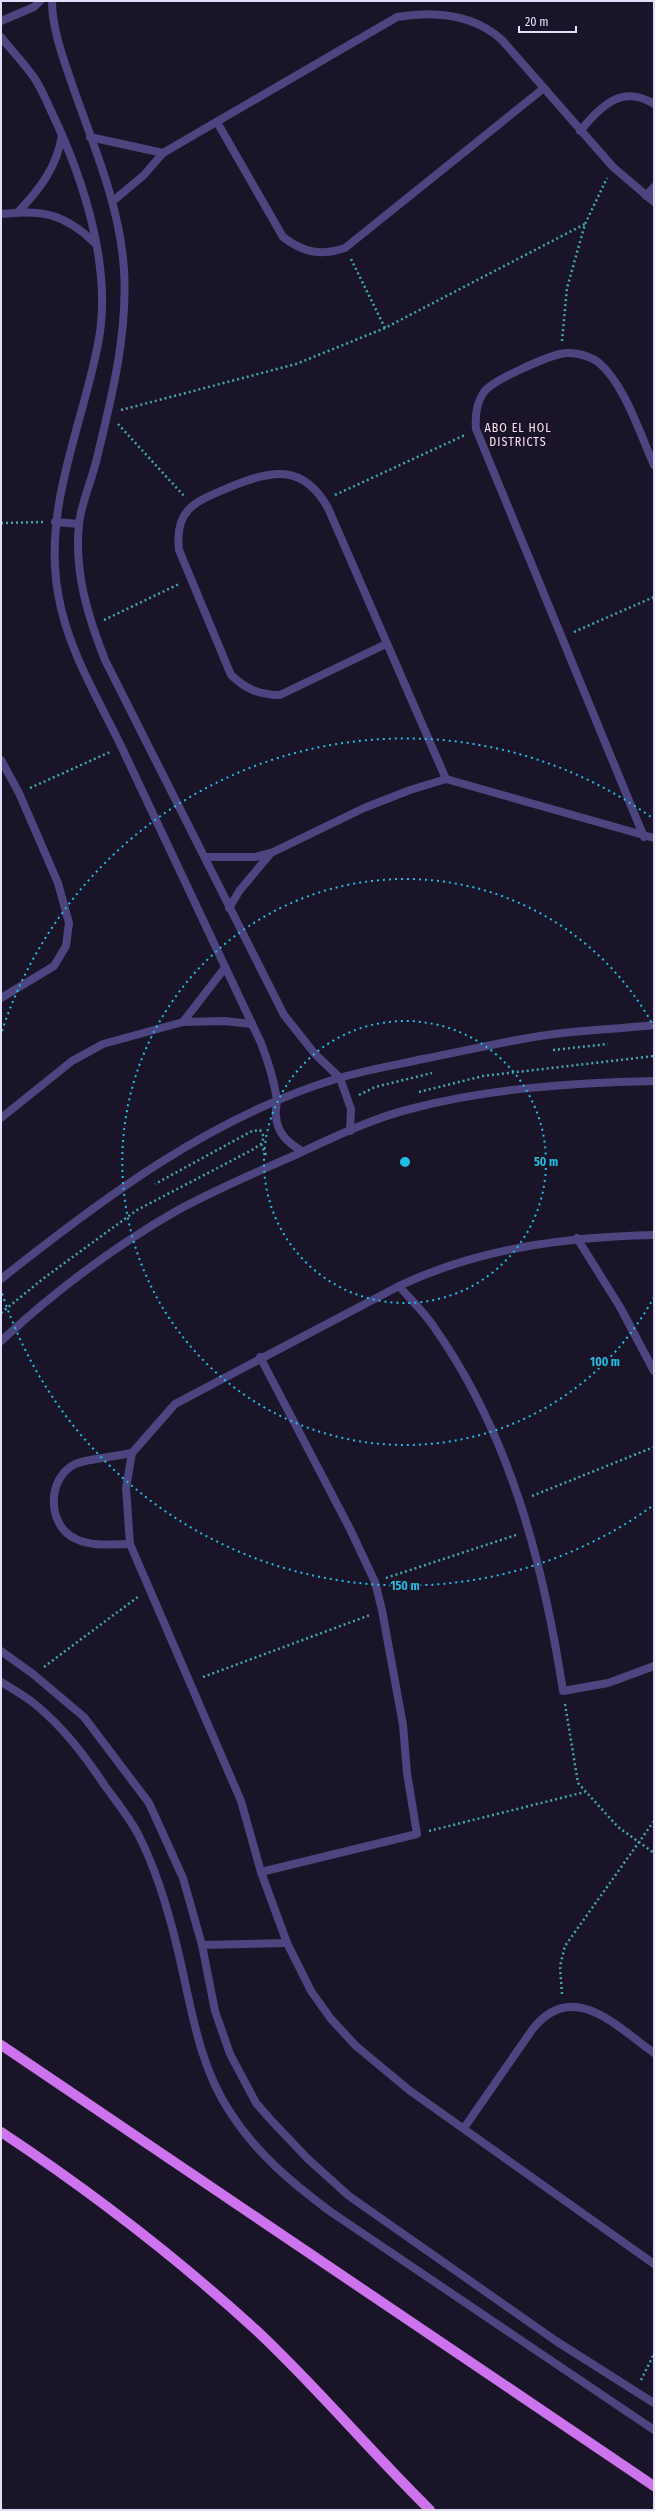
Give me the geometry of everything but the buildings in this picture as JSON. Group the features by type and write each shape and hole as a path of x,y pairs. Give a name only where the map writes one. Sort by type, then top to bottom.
{"main road":[{"path":"1,2045 654,2486"},
{"path":"1,2132 130,2226 256,2330 311,2384 397,2478 430,2510"}],"street":[{"path":"1,21 34,7 40,1"},
{"path":"52,1 57,34 65,63 113,201 124,270 124,307 120,346 108,413 79,524 80,571 92,626 105,660 284,1015 315,1054 340,1078 351,1109 350,1131"},
{"path":"113,201 144,175 163,153 397,17 421,13 462,18 490,29 613,167 654,202"},
{"path":"1,37 36,80 62,135 89,212 102,278 99,341 64,472 56,522 56,573 65,623 83,670 122,747 224,969 252,1024 269,1064 277,1102 277,1126 292,1146 302,1151"},
{"path":"217,122 283,237 296,247 312,253 330,253 345,248 544,88"},
{"path":"580,131 602,105 617,99 633,97 654,104"},
{"path":"18,212 43,184 60,151 62,135"},
{"path":"90,137 163,153"},
{"path":"646,196 654,187"},
{"path":"1,214 40,212 61,217 79,228 95,243"},
{"path":"644,837 476,429 478,404 484,392 494,382 560,354 579,354 596,361 610,373 654,465"},
{"path":"386,644 280,694 266,695 253,691 241,684 231,675 179,550 177,537 180,524 192,504 258,475 278,473 304,482 315,490 323,500 446,779"},
{"path":"56,522 79,524"},
{"path":"1,760 19,793 64,901 69,923 66,946 54,966 1,998"},
{"path":"204,857 255,857 271,853 364,808 410,790 446,779 644,837 654,838"},
{"path":"229,908 240,890 271,853"},
{"path":"183,1022 224,969"},
{"path":"1,1106 3,1116 35,1088 78,1057 103,1044 183,1022 224,1021 252,1024"},
{"path":"1,1279 87,1213 173,1155 212,1131 277,1102 340,1078 548,1035 654,1025"},
{"path":"1,1341 42,1304 107,1256 178,1211 228,1185 350,1131 409,1109 468,1097 556,1085 654,1081"},
{"path":"654,1235 577,1238 507,1249 431,1271 398,1286 260,1357 175,1404 132,1454 126,1488 130,1544 151,1587 241,1801 261,1872 287,1943 311,1991 331,2019 356,2046 409,2090 654,2264"},
{"path":"577,1238 620,1307 654,1371"},
{"path":"398,1286 434,1326 464,1374 490,1424 521,1501 530,1530 545,1593 563,1691 608,1683 654,1666"},
{"path":"260,1357 350,1529 375,1582 382,1610 403,1725 407,1773 417,1834 261,1872"},
{"path":"130,1544 89,1544 75,1539 63,1530 55,1516 53,1501 55,1487 63,1474 75,1464 132,1454"},
{"path":"1,1651 33,1674 84,1717 149,1803 183,1878 202,1945 215,2011 230,2054 256,2103 288,2139 349,2196 556,2341 654,2403"},
{"path":"1,1682 35,1704 65,1732 92,1766 138,1834 165,1902 177,1946 190,2010 204,2059 230,2113 264,2154 287,2179 330,2212 654,2430"},
{"path":"202,1945 287,1943"},
{"path":"464,2128 540,2019 552,2011 566,2006 580,2006 594,2010 654,2053"}],"path":[{"path":"560,354 568,288 585,224 613,167"},
{"path":"192,504 108,413 296,364 385,328 585,224"},
{"path":"345,248 385,328"},
{"path":"323,500 476,429"},
{"path":"1,523 56,522"},
{"path":"92,626 190,579"},
{"path":"562,637 654,596"},
{"path":"19,793 122,747"},
{"path":"547,1050 616,1044"},
{"path":"414,1093 483,1076 654,1056"},
{"path":"358,1097 363,1092 375,1087 434,1072"},
{"path":"1,1313 44,1278 137,1210 252,1150 261,1144 264,1136 260,1130 252,1131 149,1188"},
{"path":"521,1501 654,1447"},
{"path":"375,1582 530,1530"},
{"path":"33,1674 151,1587"},
{"path":"191,1682 382,1610"},
{"path":"563,1691 577,1781 585,1792 618,1828 654,1853"},
{"path":"417,1834 585,1792"},
{"path":"566,2006 560,1987 560,1966 565,1946 654,1821"},
{"path":"635,2391 654,2354"}],"district":[{"name":"ABO EL HOL DISTRICTS","path":"518,435"}]}
